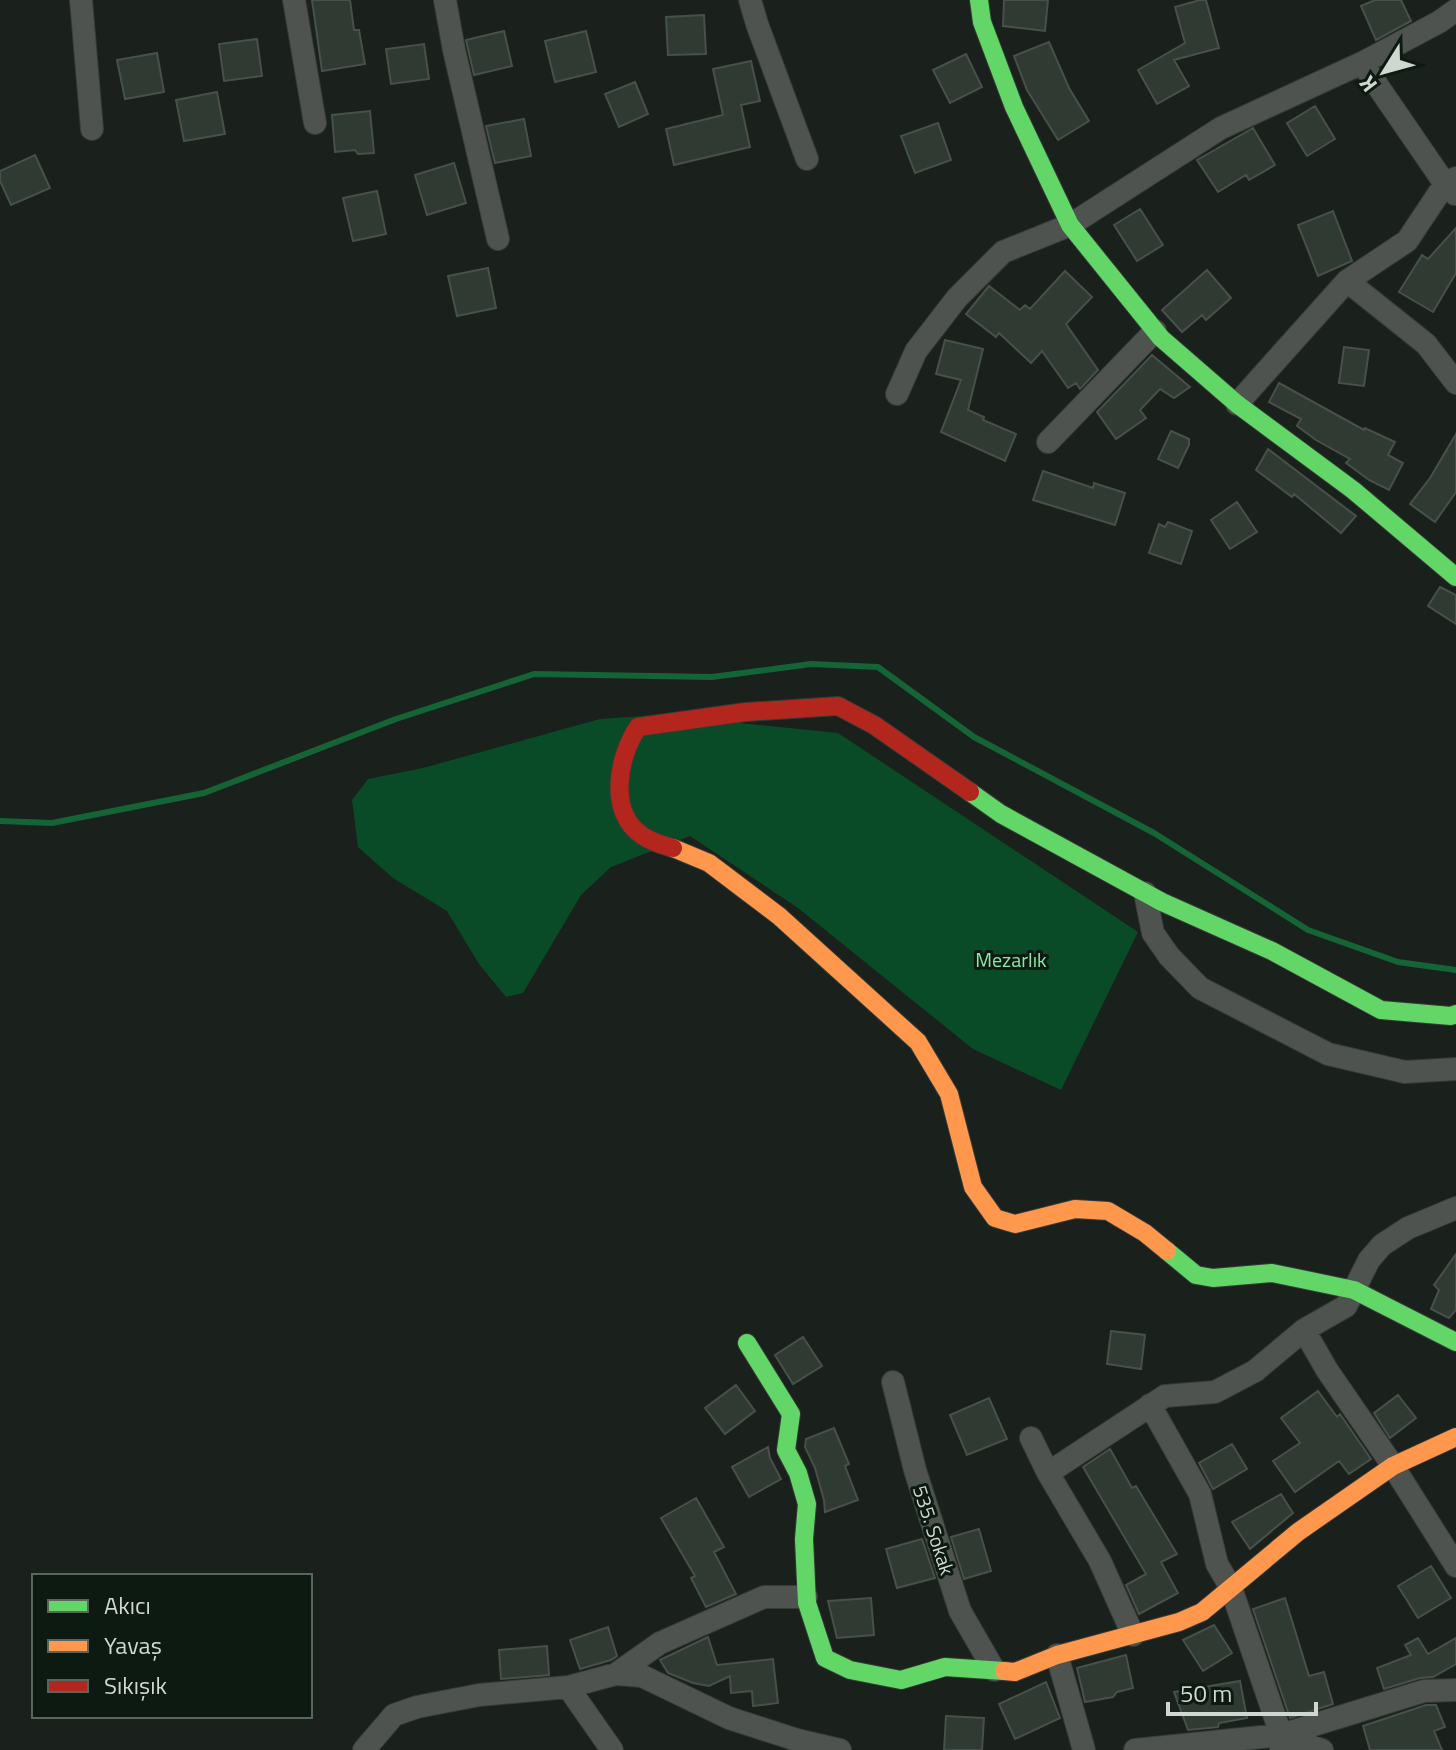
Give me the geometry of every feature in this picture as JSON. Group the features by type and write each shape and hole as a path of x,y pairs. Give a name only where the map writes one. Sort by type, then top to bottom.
{"street":[{"path":"81,0 92,129"},
{"path":"294,0 315,123"},
{"path":"445,0 498,239"},
{"path":"750,0 807,159"},
{"path":"979,0 982,22 1014,107 1070,225 1155,331 1237,404 1353,490 1456,577"},
{"path":"897,394 916,351 957,298 1003,252 1070,225 1221,128 1362,63 1456,10"},
{"path":"1237,404 1347,281 1407,241 1452,185 1362,63"},
{"path":"1347,281 1426,344 1456,383"},
{"path":"1048,442 1155,331"},
{"path":"1456,1014 1381,1010 1272,951 1145,893 1001,814 874,725 838,706 746,712 638,727 626,745 619,800 626,818 642,836 709,863 779,916 918,1042 949,1094 973,1187 995,1218 1015,1224 1075,1209 1108,1211 1145,1233 1196,1275 1213,1278 1272,1273 1354,1290 1456,1342"},
{"path":"1145,893 1153,933 1169,956 1200,988 1328,1054 1405,1072 1456,1069"},
{"path":"1048,1473 1165,1396 1215,1392 1255,1371 1304,1330 1346,1306 1369,1260 1382,1245 1408,1228 1456,1208"},
{"path":"1304,1330 1456,1566"},
{"path":"747,1343 791,1414 786,1450 798,1473 807,1504 804,1539 806,1597 825,1658 850,1670 901,1680 945,1667 1015,1672 1057,1655 1179,1622 1202,1612 1298,1532 1393,1466 1456,1437"},
{"name":"535. Sokak","path":"893,1382 915,1470 960,1611 994,1670"},
{"path":"1150,1405 1200,1494 1217,1564 1231,1588 1281,1742"},
{"path":"1031,1438 1100,1561 1133,1635"},
{"path":"616,1674 660,1643 764,1597 806,1597"},
{"path":"1057,1655 1084,1750"},
{"path":"364,1750 394,1715 417,1707 479,1695 568,1687 616,1674 642,1676 729,1718 840,1750"},
{"path":"568,1687 612,1750"},
{"path":"1281,1742 1424,1691 1456,1690"},
{"path":"1135,1750 1281,1742 1322,1750"}],"green space":[{"name":"Mezarlık","path":"659,715 838,733 1138,932 1061,1090 973,1049 798,908 690,836 611,867 581,895 523,993 506,997 479,964 447,911 393,878 358,847 352,800 368,779 423,768 600,719"}],"building":[{"path":"312,0 350,0 354,30 359,30 365,64 322,71"},
{"path":"1004,0 1048,0 1045,31 1003,26"},
{"path":"1206,0 1219,48 1174,60 1189,86 1157,104 1138,70 1185,43 1175,7"},
{"path":"1375,0 1401,0 1411,21 1376,40 1361,6"},
{"path":"704,15 706,54 668,55 666,17"},
{"path":"504,31 512,66 474,75 466,40"},
{"path":"586,31 596,72 555,82 545,41"},
{"path":"257,39 262,76 224,81 219,44"},
{"path":"1049,42 1069,88 1089,121 1058,140 1027,90 1014,56"},
{"path":"424,44 429,79 391,84 386,49"},
{"path":"157,53 164,92 125,99 117,60"},
{"path":"966,54 982,87 950,103 933,70"},
{"path":"751,61 760,101 741,105 750,147 674,165 666,129 723,115 713,69"},
{"path":"635,82 648,114 619,127 605,94"},
{"path":"217,92 225,134 184,141 176,100"},
{"path":"1315,106 1335,139 1307,156 1287,123"},
{"path":"370,111 374,153 358,154 355,150 335,152 332,115"},
{"path":"524,119 531,156 495,163 486,126"},
{"path":"938,123 951,160 915,173 901,136"},
{"path":"1253,128 1275,165 1249,180 1246,175 1218,192 1197,160"},
{"path":"35,155 50,188 11,205 0,181 0,171"},
{"path":"454,163 466,203 427,215 415,175"},
{"path":"377,191 386,234 353,241 343,198"},
{"path":"1140,209 1163,245 1137,261 1114,225"},
{"path":"1333,211 1352,261 1318,276 1298,225"},
{"path":"1456,228 1456,273 1433,312 1399,292 1422,255 1428,259"},
{"path":"488,268 496,308 457,316 448,276"},
{"path":"1207,270 1231,298 1206,320 1202,315 1182,332 1162,310"},
{"path":"1065,271 1092,297 1066,324 1098,370 1080,389 1076,383 1068,388 1042,351 1031,363 999,333 996,337 966,314 989,286 1020,310 1025,305 1030,309"},
{"path":"945,340 983,349 968,410 1016,434 1005,461 941,432 961,380 936,374"},
{"path":"1344,347 1369,350 1364,386 1339,383"},
{"path":"1152,355 1190,387 1174,398 1160,389 1140,410 1146,418 1116,439 1097,412"},
{"path":"1279,383 1364,430 1395,442 1388,455 1403,463 1389,490 1369,480 1346,463 1350,459 1297,426 1301,419 1269,402"},
{"path":"1171,431 1189,439 1178,468 1158,459"},
{"path":"1456,434 1456,492 1435,522 1410,504 1430,478"},
{"path":"1268,449 1356,516 1341,533 1294,494 1292,497 1256,470"},
{"path":"1043,471 1093,488 1094,483 1125,493 1115,525 1033,500"},
{"path":"1237,502 1257,532 1230,549 1211,520"},
{"path":"1168,522 1192,531 1181,564 1149,553 1159,524 1165,527"},
{"path":"1440,587 1456,595 1456,624 1428,606"},
{"path":"1456,1254 1456,1310 1449,1318 1431,1309 1439,1290 1434,1285"},
{"path":"1111,1331 1145,1335 1141,1369 1107,1364"},
{"path":"803,1337 822,1366 793,1384 775,1355"},
{"path":"736,1385 755,1411 725,1434 705,1408"},
{"path":"1318,1391 1337,1417 1340,1414 1371,1459 1349,1474 1339,1461 1295,1492 1273,1461 1300,1443 1281,1418"},
{"path":"1398,1395 1416,1418 1390,1438 1374,1413"},
{"path":"989,1398 1007,1439 967,1455 950,1415"},
{"path":"834,1428 849,1464 845,1466 858,1500 825,1512 815,1468 805,1447 806,1439"},
{"path":"1232,1444 1247,1469 1213,1489 1199,1463"},
{"path":"768,1447 781,1479 749,1497 732,1467"},
{"path":"1110,1449 1132,1488 1136,1486 1177,1554 1161,1562 1178,1593 1139,1614 1126,1585 1146,1574 1083,1467"},
{"path":"1281,1494 1293,1513 1250,1549 1232,1522"},
{"path":"696,1498 724,1547 714,1552 736,1594 706,1607 691,1578 695,1576 661,1518"},
{"path":"979,1529 991,1571 964,1579 951,1537"},
{"path":"922,1539 935,1578 897,1588 886,1549"},
{"path":"1431,1566 1451,1598 1418,1618 1398,1586"},
{"path":"871,1598 874,1635 837,1638 828,1601"},
{"path":"1285,1598 1309,1676 1324,1672 1333,1704 1290,1718 1253,1609"},
{"path":"1214,1625 1232,1653 1203,1671 1183,1640"},
{"path":"608,1627 617,1656 580,1669 570,1640"},
{"path":"708,1637 717,1665 773,1659 778,1703 753,1706 752,1691 731,1693 730,1676 709,1686 668,1673 660,1660"},
{"path":"1418,1638 1428,1654 1456,1638 1456,1664 1433,1677 1384,1689 1377,1668 1411,1655 1405,1645"},
{"path":"547,1646 549,1675 501,1679 499,1650"},
{"path":"1126,1655 1133,1688 1117,1692 1113,1697 1085,1702 1077,1668"},
{"path":"1240,1681 1247,1718 1219,1723 1218,1727 1188,1730 1174,1692"},
{"path":"1046,1682 1060,1718 1015,1739 999,1704"},
{"path":"1426,1705 1436,1705 1445,1727 1434,1731 1442,1750 1370,1750 1363,1726"},
{"path":"946,1716 984,1718 982,1750 944,1750"}],"waterway":[{"path":"0,821 52,823 204,793 396,719 534,674 712,677 811,664 878,667 974,737 1154,833 1308,930 1398,962 1456,970"}],"traffic: fast":[{"path":"979,0 982,22 1014,107 1070,225 1161,338 1237,404 1353,490 1456,577"},
{"path":"970,792 1001,814 1162,902 1272,951 1381,1010 1456,1014"},
{"path":"1167,1251 1196,1275 1213,1278 1272,1273 1354,1290 1456,1342"},
{"path":"747,1343 791,1414 786,1450 798,1473 807,1504 804,1539 807,1603 825,1658 850,1670 901,1680 945,1667 1004,1671"}],"traffic: slow":[{"path":"673,848 709,863 779,916 918,1042 949,1094 973,1187 995,1218 1015,1224 1075,1209 1108,1211 1145,1233 1167,1251"},
{"path":"1004,1671 1015,1672 1057,1655 1179,1622 1202,1612 1298,1532 1393,1466 1456,1437"}],"traffic: jam":[{"path":"673,848 643,836 624,813 620,799 621,769 638,727 746,712 838,706 874,725 970,792"}]}
